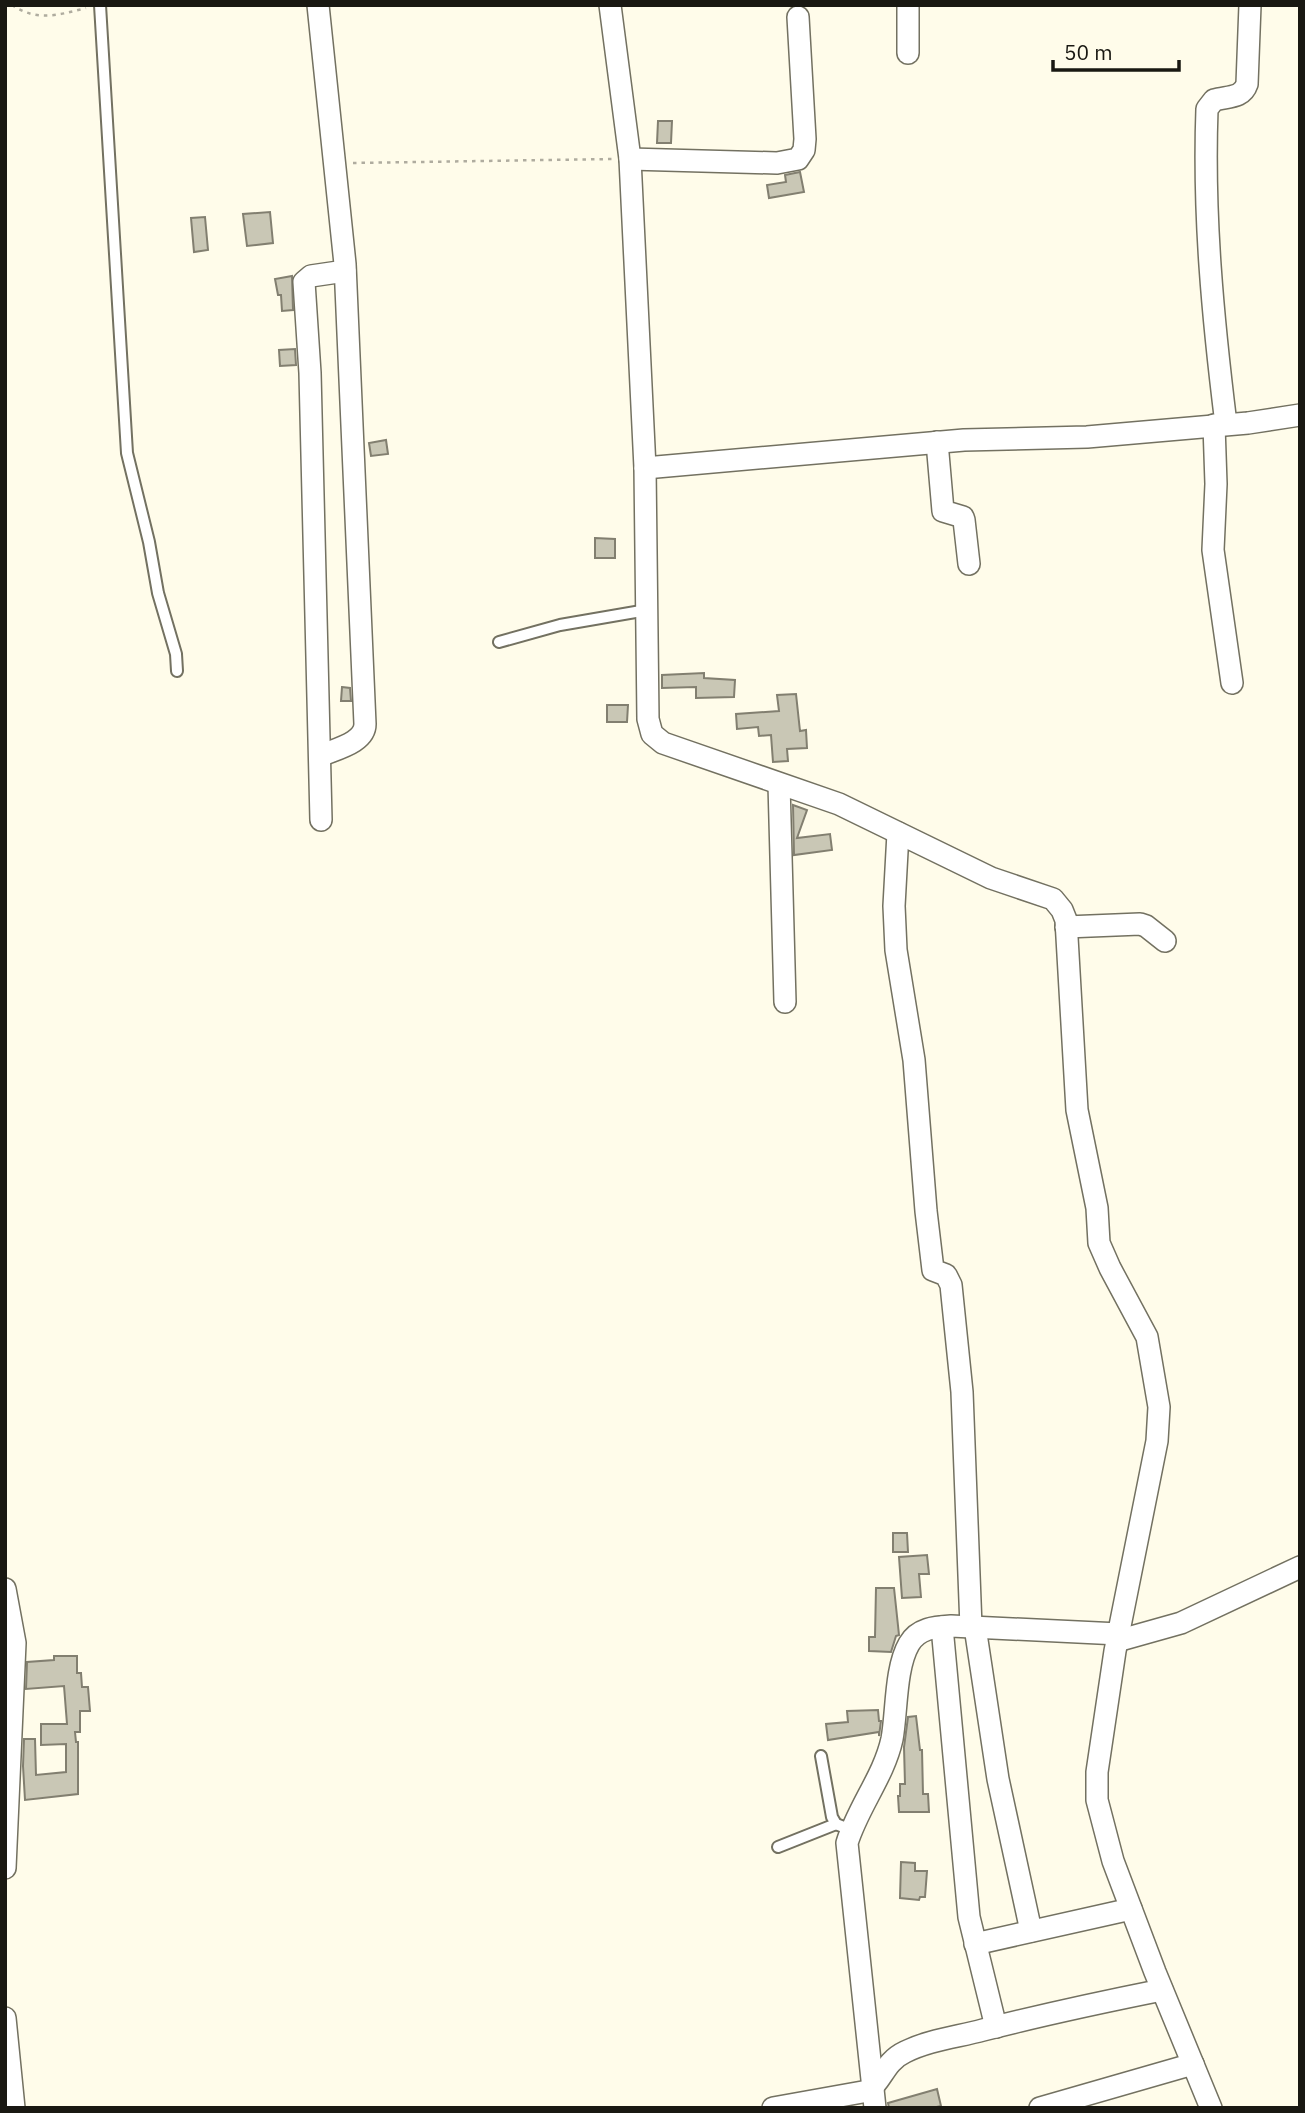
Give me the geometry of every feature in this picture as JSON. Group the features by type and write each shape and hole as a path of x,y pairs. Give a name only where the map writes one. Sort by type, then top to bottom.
{"street":[{"path":"318,5 345,271 365,730 360,738 320,756"},
{"path":"610,5 630,159 645,468 648,719 652,734 663,743 839,804 991,878 1053,900 1062,910 1066,927 1076,1099 1097,1208 1099,1243 1147,1337 1160,1408 1157,1441 1118,1637 1097,1772 1097,1800 1113,1861 1211,2108"},
{"path":"908,5 908,53"},
{"path":"1232,683 1213,550 1220,425 1208,241 1207,109 1214,100 1234,97 1245,90 1248,84 1250,5"},
{"path":"630,159 777,163 798,159 802,155 805,139 798,17"},
{"path":"321,820 310,373 304,282 311,276 345,271"},
{"path":"310,373 348,372"},
{"path":"645,468 937,442 1087,437 1300,415"},
{"path":"937,442 943,511 963,517 969,564"},
{"path":"779,784 785,1002"},
{"path":"898,833 894,922 914,1060 933,1270 946,1275 951,1285 960,1379 973,1627 998,1779 1031,1931"},
{"path":"1066,927 1140,924 1166,941"},
{"path":"874,2097 847,1843 843,1827 885,1762 892,1741 905,1653 910,1642 920,1632 942,1627 1118,1637 1181,1623 1300,1567"},
{"path":"5,1589 15,1643 5,1868"},
{"path":"942,1627 969,1917 996,2027"},
{"path":"975,1944 1131,1909"},
{"path":"874,2097 887,2065 902,2053 926,2043 1163,1990"},
{"path":"5,2018 14,2108"},
{"path":"1040,2108 1193,2064"},
{"path":"773,2108 860,2094 874,2097"}],"lane":[{"path":"95,6 127,453 149,542 158,593 176,654 177,671"},
{"path":"499,642 560,625 647,610"},
{"path":"778,1847 843,1827 825,1789 821,1756"}],"path":[{"path":"12,5 33,16 54,15 95,6"},
{"path":"336,163 630,159"}],"building":[{"path":"658,121 672,121 671,143 657,143"},
{"path":"800,172 804,192 769,198 767,185 786,182 785,175"},
{"path":"270,212 273,243 247,246 243,214"},
{"path":"205,217 208,250 194,252 191,218"},
{"path":"292,276 293,310 282,311 281,295 278,295 275,279"},
{"path":"295,349 296,365 280,366 279,350"},
{"path":"386,440 388,454 371,456 369,443"},
{"path":"595,538 615,539 615,558 595,558"},
{"path":"704,673 704,678 735,680 734,697 696,698 696,687 662,688 662,675"},
{"path":"342,687 350,688 351,701 341,701"},
{"path":"796,694 800,731 806,730 807,748 787,749 788,761 773,762 771,735 759,736 758,727 737,729 736,714 779,711 777,695"},
{"path":"607,705 628,705 627,722 607,722"},
{"path":"793,805 807,810 797,838 830,834 832,850 794,855"},
{"path":"893,1533 907,1533 908,1552 893,1552"},
{"path":"927,1555 929,1574 919,1574 921,1597 902,1598 899,1557"},
{"path":"876,1588 894,1588 899,1635 896,1636 891,1652 869,1651 869,1637 875,1637"},
{"path":"54,1656 77,1656 77,1673 81,1673 82,1687 88,1687 90,1711 80,1711 80,1732 75,1732 78,1742 78,1794 25,1800 24,1739 35,1739 36,1775 66,1772 66,1744 41,1745 41,1724 67,1724 64,1686 26,1689 27,1662 54,1660"},
{"path":"878,1710 881,1721 879,1736 879,1732 828,1740 826,1724 848,1722 847,1711"},
{"path":"916,1716 922,1750 923,1794 928,1794 929,1812 899,1812 900,1784 905,1784 904,1747 908,1717"},
{"path":"901,1862 915,1863 915,1871 927,1871 925,1897 920,1897 919,1900 900,1898"},
{"path":"937,2089 941,2106 889,2108 888,2103"}]}
